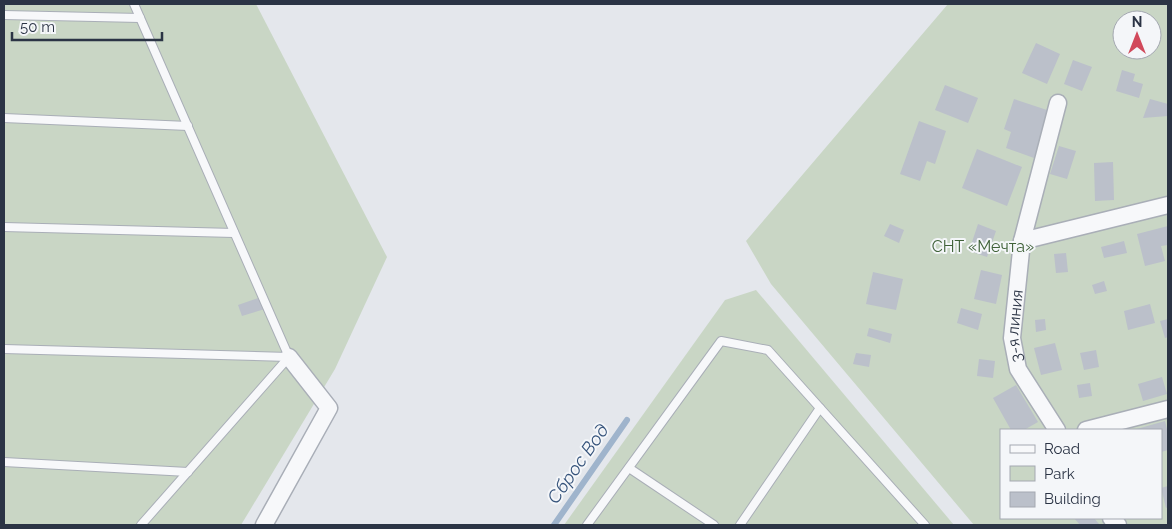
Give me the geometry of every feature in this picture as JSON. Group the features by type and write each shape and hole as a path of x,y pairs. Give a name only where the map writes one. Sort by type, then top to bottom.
{"street":[{"name":"3-я линия","path":"1056,429 1018,369 1012,338 1022,241 1058,103"},
{"path":"1022,241 1168,204"},
{"path":"264,525 329,408 289,357"},
{"path":"1090,429 1168,409"}],"lane":[{"path":"134,4 289,357"},
{"path":"4,15 140,18"},
{"path":"4,118 188,126"},
{"path":"4,227 234,233"},
{"path":"587,525 721,340 768,350 925,525"},
{"path":"4,349 289,357"},
{"path":"141,525 289,357"},
{"path":"740,525 820,408"},
{"path":"4,462 188,472"},
{"path":"629,468 714,525"}],"green space":[{"path":"4,4 256,4 387,257 335,369 241,525 4,525"},
{"name":"СНТ «Мечта»","path":"948,4 1168,4 1168,525 974,525 771,284 746,241"},
{"path":"756,290 954,525 564,525 725,300"}],"building":[{"path":"1036,43 1060,54 1047,84 1022,73"},
{"path":"1073,60 1092,67 1082,91 1064,84"},
{"path":"1122,70 1135,74 1133,81 1143,84 1139,98 1116,91"},
{"path":"945,85 978,98 968,123 935,110"},
{"path":"1014,99 1050,111 1034,158 1006,148 1011,132 1004,129"},
{"path":"1150,99 1168,104 1168,116 1143,118"},
{"path":"919,121 946,131 935,164 927,161 920,181 900,174"},
{"path":"1059,146 1076,151 1067,179 1050,174"},
{"path":"977,149 1022,167 1007,206 962,188"},
{"path":"1113,162 1114,200 1095,201 1094,163"},
{"path":"890,224 904,230 899,243 884,236"},
{"path":"978,224 996,231 987,257 969,251"},
{"path":"1168,226 1168,245 1161,246 1165,261 1145,266 1137,234"},
{"path":"1124,241 1127,253 1104,258 1101,247"},
{"path":"1066,253 1068,272 1056,273 1054,254"},
{"path":"981,270 1002,275 996,304 974,299"},
{"path":"873,272 903,279 896,310 866,304"},
{"path":"1104,281 1107,291 1095,294 1092,285"},
{"path":"261,297 265,309 242,316 238,305"},
{"path":"1150,304 1155,323 1128,330 1124,311"},
{"path":"961,308 982,314 978,330 957,323"},
{"path":"1045,319 1046,330 1036,332 1035,320"},
{"path":"1168,319 1168,337 1165,338 1160,321"},
{"path":"869,328 892,334 890,343 867,336"},
{"path":"1055,343 1062,370 1041,375 1034,348"},
{"path":"1096,350 1099,367 1084,370 1080,353"},
{"path":"856,353 871,355 869,367 853,364"},
{"path":"979,359 995,361 993,378 977,376"},
{"path":"1162,377 1167,394 1143,401 1138,384"},
{"path":"1090,383 1092,396 1079,398 1077,385"},
{"path":"1016,385 1038,422 1026,429 1010,429 993,398"},
{"path":"1165,421 1168,433 1168,450 1162,452 1162,429 1137,429"},
{"path":"1168,486 1168,507 1166,508 1162,492 1162,488"},
{"path":"1075,519 1095,519 1099,524 1080,525"}],"waterway":[{"name":"Сброс Вод","path":"554,525 627,420"}]}
